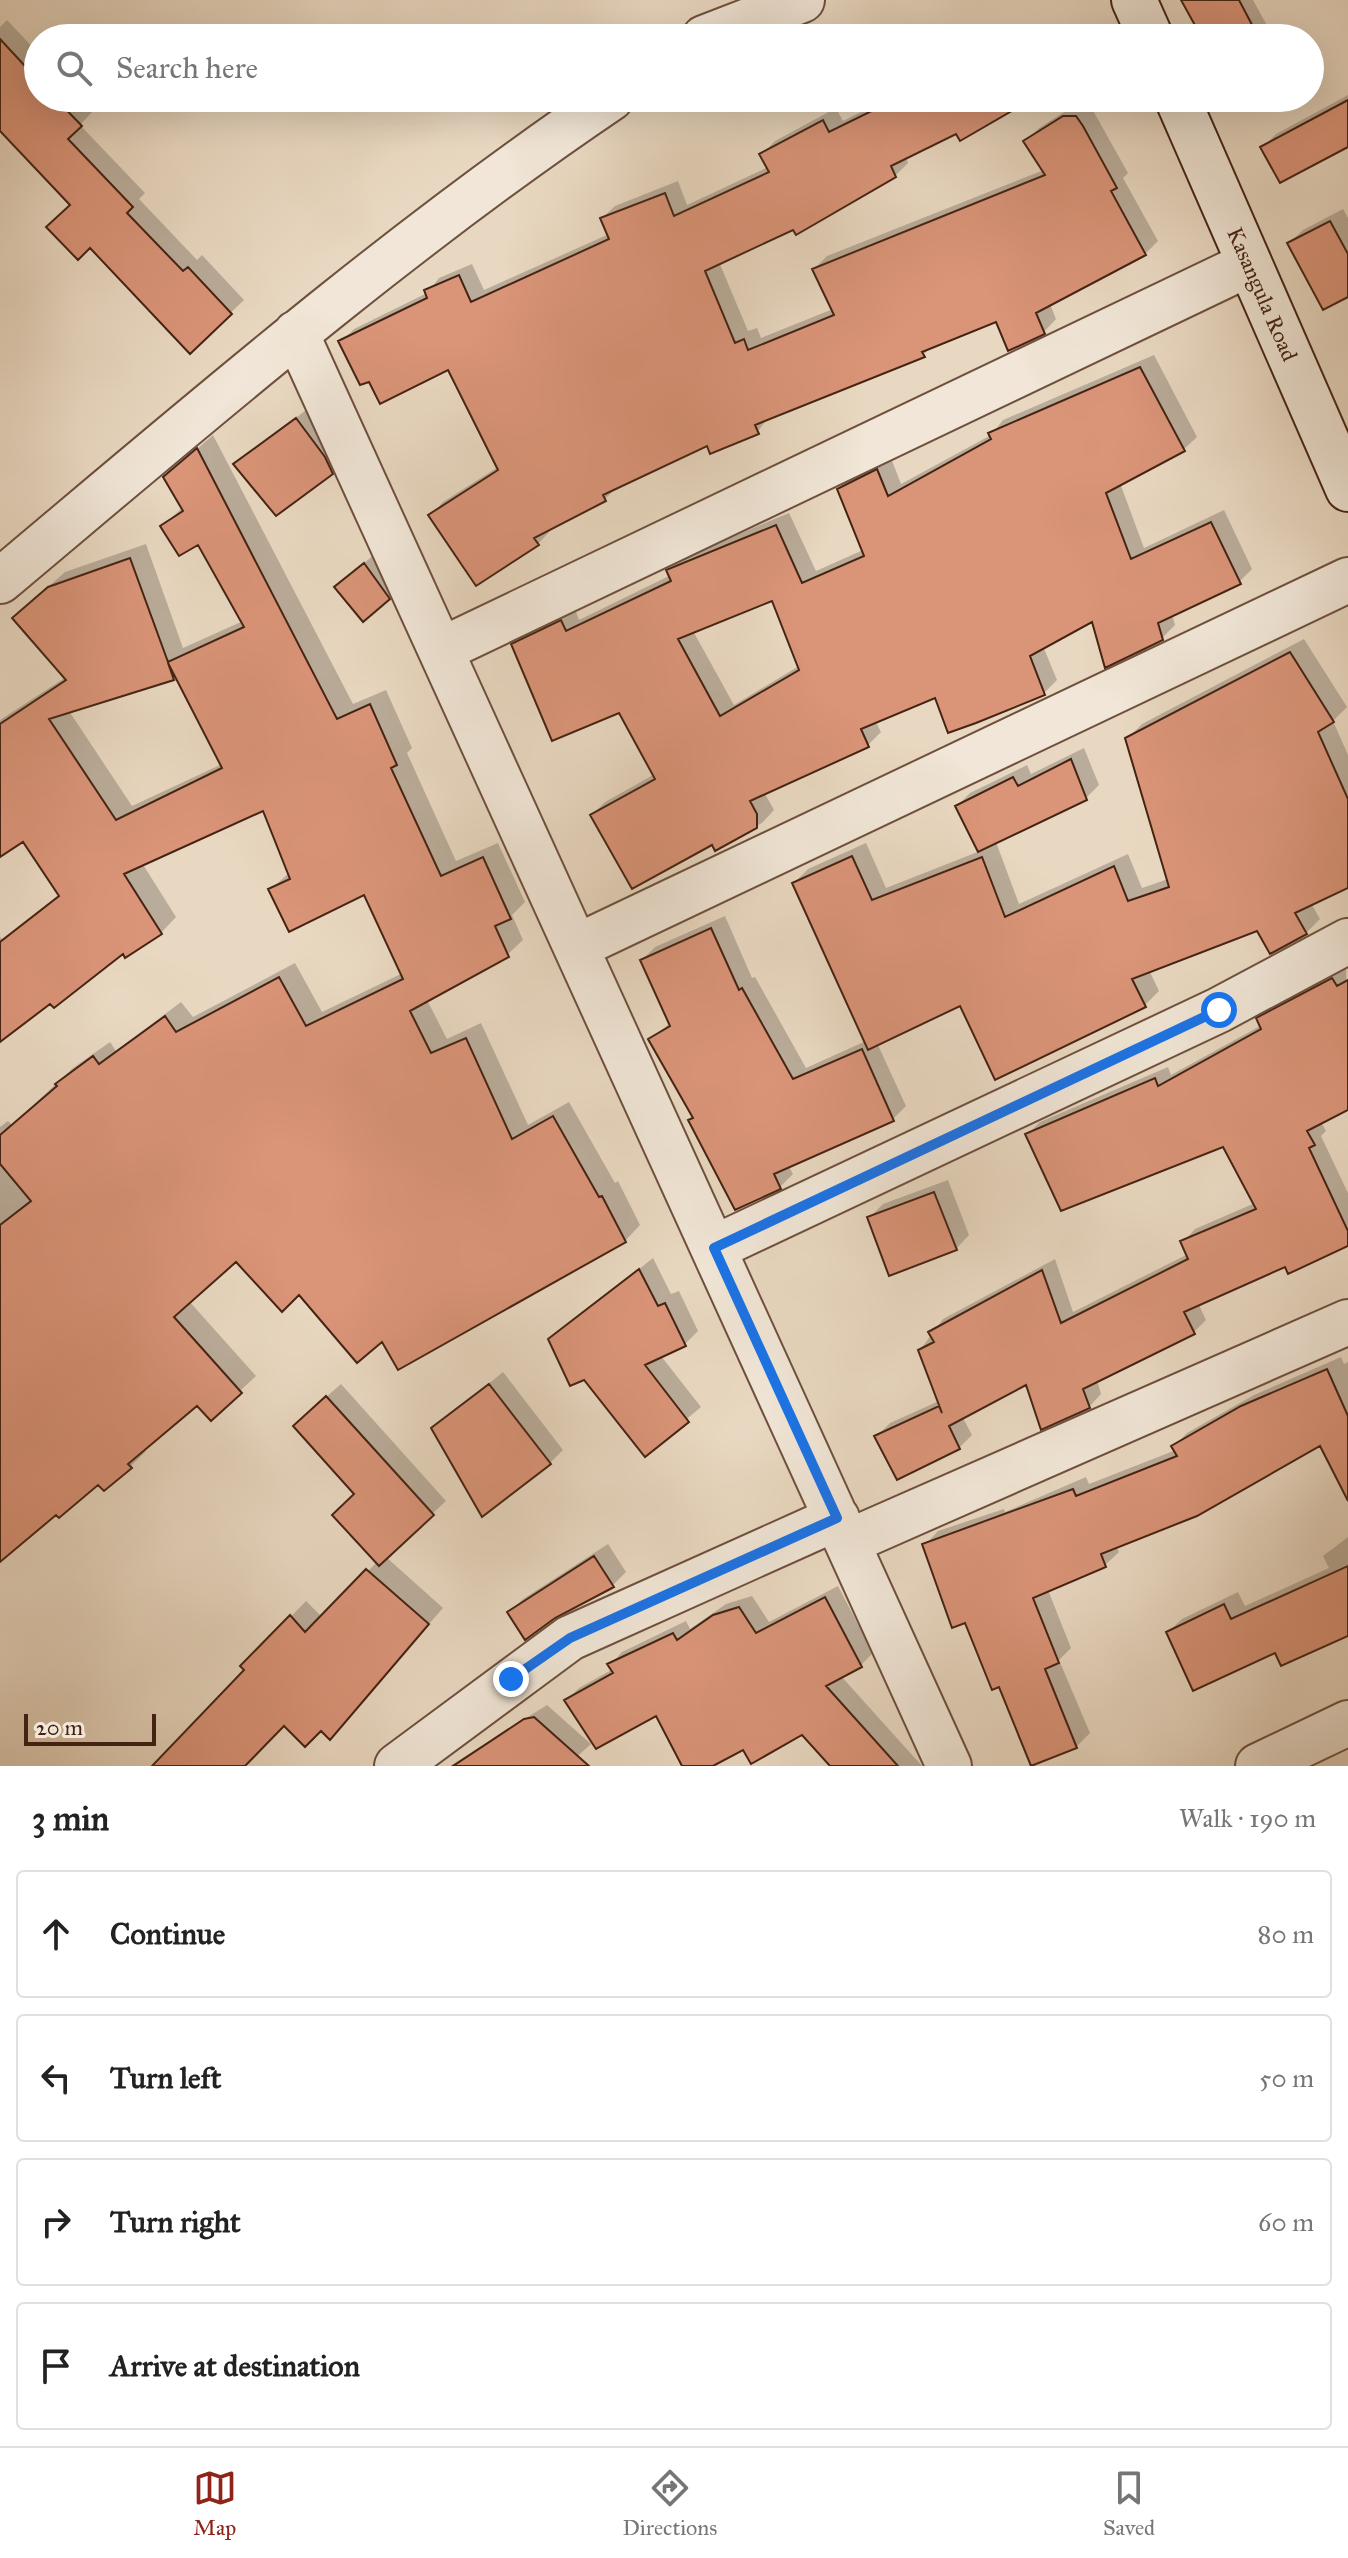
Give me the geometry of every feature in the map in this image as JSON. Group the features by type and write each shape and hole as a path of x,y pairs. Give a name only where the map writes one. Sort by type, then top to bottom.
{"street":[{"path":"740,24 802,0"},
{"path":"1134,0 1145,24"},
{"path":"0,581 296,333 539,147 590,112"},
{"name":"Kasangula Road","path":"1183,112 1348,489"},
{"path":"441,650 1249,264"},
{"path":"296,333 949,1766"},
{"path":"576,947 1348,580"},
{"path":"714,1248 1219,1010 1348,941"},
{"path":"397,1766 570,1638 1348,1322"},
{"path":"1258,1766 1348,1723"}],"building":[{"path":"1181,0 1239,0 1252,24 1194,24"},
{"path":"0,39 24,65 24,112 68,112 82,126 68,139 133,207 127,213 183,271 188,267 232,314 190,354 90,248 78,260 46,227 70,205 0,131"},
{"path":"1348,100 1348,147 1280,183 1260,147"},
{"path":"870,112 1010,112 960,141 956,134 891,166 896,177 796,235 793,230 705,271 735,343 744,339 748,350 834,315 812,269 1045,175 1023,141 1063,116 1076,116 1083,126 1117,188 1111,191 1146,255 1036,313 1045,334 1008,351 996,322 922,352 925,357 755,425 759,434 710,454 707,446 603,495 606,501 534,538 539,545 476,586 428,515 498,470 448,370 380,404 369,382 360,385 338,341 427,298 424,290 459,275 471,302 609,239 600,218 665,193 674,216 769,172 759,154 823,120 829,132"},
{"path":"1330,221 1348,254 1348,297 1323,310 1287,243"},
{"path":"1140,367 1185,451 1106,493 1131,559 1211,522 1241,584 1158,623 1163,640 1105,668 1092,622 1030,656 1045,695 976,723 948,733 935,698 861,729 869,747 750,801 757,814 757,828 715,851 712,845 632,889 590,815 655,779 619,713 552,741 511,644 561,620 566,631 671,581 666,570 776,525 802,583 864,556 837,489 877,469 888,496 991,439 988,433","holes":["772,601 799,670 720,716 678,639"]},
{"path":"296,418 325,457 333,474 276,516 233,464"},
{"path":"197,448 337,719 370,704 397,765 391,768 441,876 483,857 511,919 495,926 509,957 410,1011 431,1053 466,1038 512,1139 553,1116 626,1242 398,1370 382,1342 357,1363 299,1295 282,1312 236,1262 174,1317 242,1393 211,1421 197,1406 128,1464 132,1468 104,1491 98,1485 0,1562 0,1225 31,1201 0,1164 0,1135 57,1086 55,1084 93,1056 99,1064 165,1016 176,1032 279,977 306,1026 403,979 364,895 289,932 268,889 290,879 263,811 124,874 162,934 125,958 123,954 54,1008 50,1004 0,1042 0,942 59,896 23,842 0,857 0,724 66,680 12,618 48,587 130,558 168,662 244,627 198,545 179,556 160,526 183,511 163,477","holes":["168,663 222,768 116,820 49,719 174,680"]},
{"path":"364,563 390,599 363,622 334,587"},
{"path":"1290,652 1334,722 1318,732 1348,799 1348,888 1295,913 1307,934 1270,954 1257,931 1132,979 1146,1007 995,1080 960,1006 868,1050 792,883 852,856 872,900 982,857 1005,917 1114,866 1128,901 1169,887 1125,738"},
{"path":"1071,759 1087,800 978,852 955,806 1013,777 1018,786"},
{"path":"711,928 739,990 742,988 793,1079 862,1049 894,1121 774,1174 781,1189 735,1210 688,1120 693,1118 648,1039 670,1026 640,960"},
{"path":"1332,978 1337,986 1348,980 1348,1110 1307,1131 1315,1145 1309,1148 1348,1231 1348,1246 1288,1274 1285,1267 1184,1312 1195,1334 1083,1389 1090,1408 1041,1430 1026,1385 949,1426 960,1449 897,1480 874,1436 939,1406 942,1413 918,1350 934,1342 928,1332 1042,1270 1061,1323 1188,1259 1180,1241 1256,1209 1223,1147 1061,1211 1025,1134 1155,1078 1158,1086 1261,1029 1256,1018"},
{"path":"934,1192 957,1250 889,1276 867,1217"},
{"path":"639,1269 658,1306 665,1303 686,1346 645,1365 689,1422 645,1457 584,1380 570,1386 548,1339"},
{"path":"1327,1369 1348,1416 1348,1501 1320,1446 1197,1516 1101,1554 1106,1567 1033,1598 1059,1663 1045,1669 1077,1748 1031,1766 999,1687 992,1690 965,1623 952,1628 922,1544 1073,1489 1076,1496 1177,1456 1171,1446 1241,1406"},
{"path":"489,1384 551,1464 482,1517 431,1428"},
{"path":"326,1396 434,1515 379,1566 332,1515 354,1494 293,1426"},
{"path":"594,1556 614,1587 555,1618 525,1640 507,1612"},
{"path":"1348,1566 1348,1636 1281,1666 1275,1653 1193,1691 1166,1632 1224,1604 1231,1619"},
{"path":"366,1569 429,1624 330,1740 321,1731 305,1747 284,1726 245,1766 152,1766 244,1670 240,1666 290,1615 305,1632"},
{"path":"825,1597 862,1667 826,1686 898,1766 830,1766 802,1735 751,1764 743,1750 713,1766 682,1766 656,1716 596,1749 564,1700 613,1673 607,1664 673,1633 677,1640 713,1615 739,1607 756,1633"},
{"path":"534,1717 589,1766 453,1766 524,1719"}],"route":[{"path":"511,1679 570,1638 837,1518 714,1248 1219,1010"}]}
